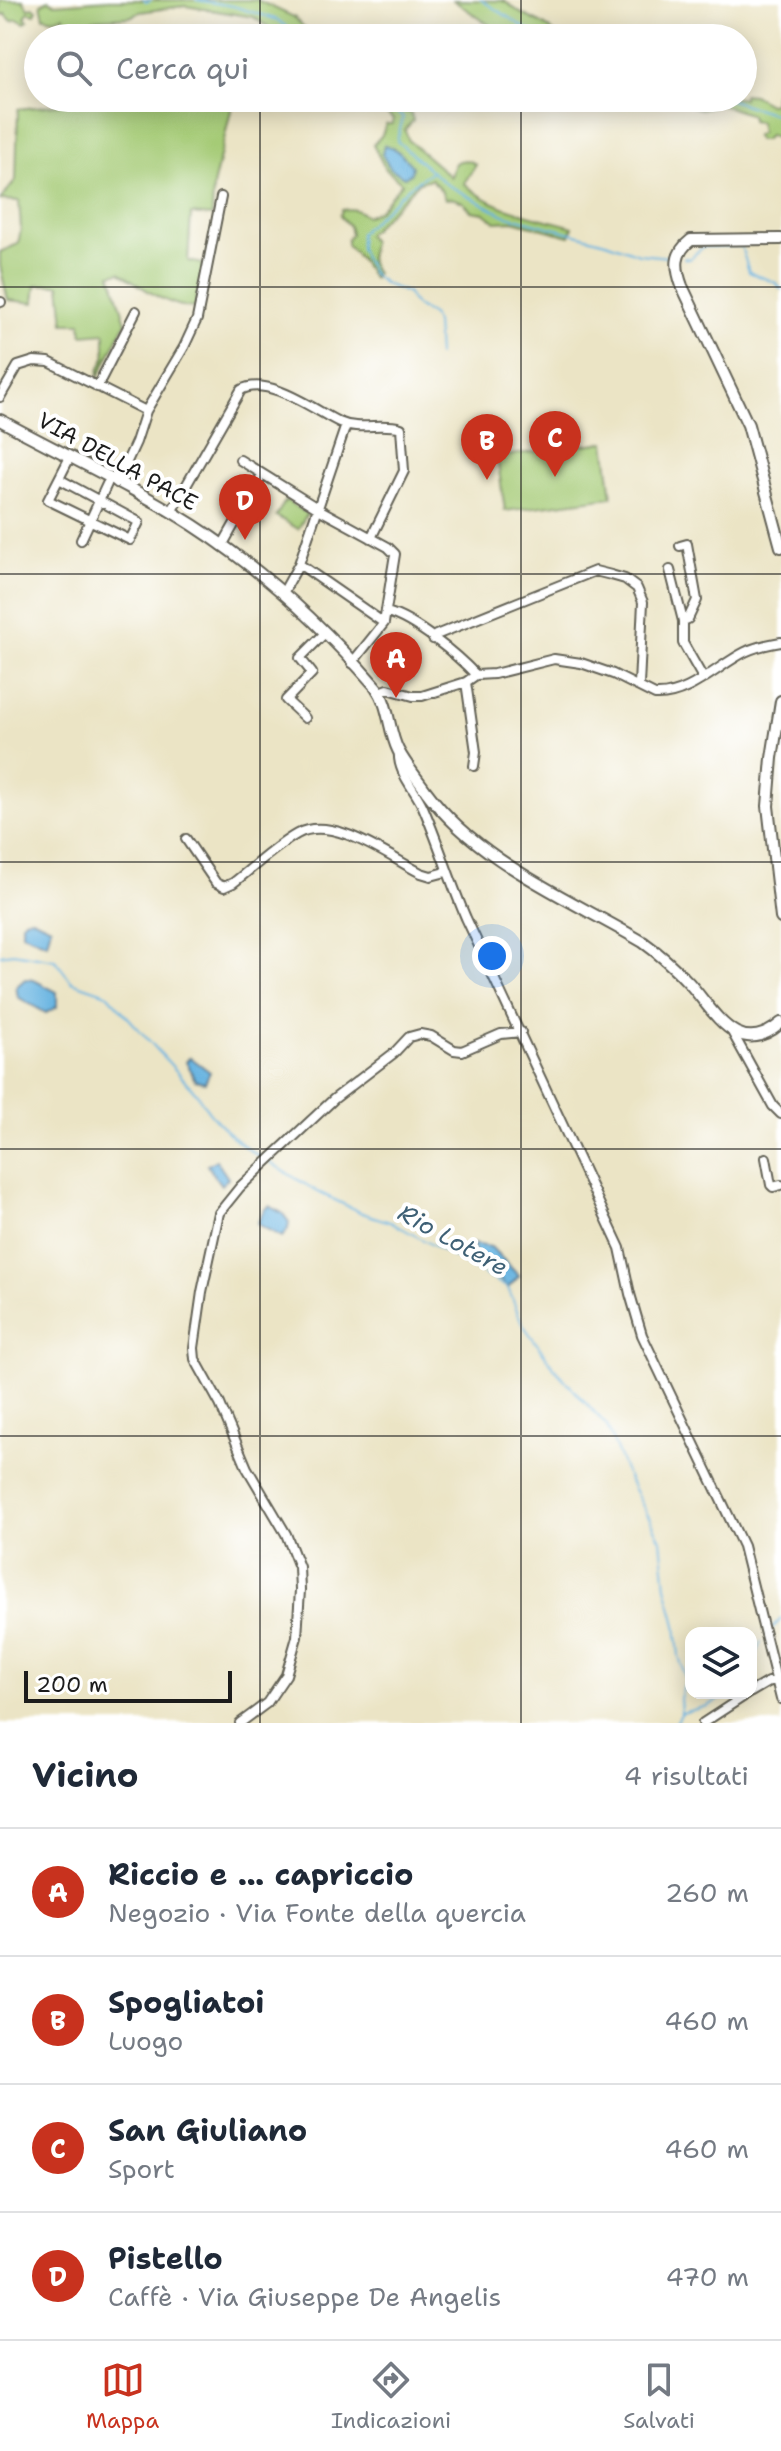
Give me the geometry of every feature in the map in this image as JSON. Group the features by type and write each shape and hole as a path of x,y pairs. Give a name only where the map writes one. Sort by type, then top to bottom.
{"main road":[{"path":"781,239 691,240 679,252 676,267 682,286 748,425 781,547"},
{"name":"VIA DELLA PACE","path":"0,420 112,483 171,512 283,593 380,692 399,752 428,793 469,836 509,865 631,935 663,957 731,1030"},
{"path":"781,701 768,785 776,835 781,918"},
{"path":"731,1030 747,1036 759,1035 766,1034 781,1023"}],"street":[{"path":"81,540 99,500 136,442 146,411 197,319 221,197"},
{"path":"97,387 136,311"},
{"path":"0,397 18,366 34,361 49,362 146,411"},
{"path":"171,512 241,390 262,386 273,388 346,425 398,426 403,431 404,471 371,538"},
{"path":"283,593 299,564 346,425"},
{"path":"59,479 139,522 130,540 48,500 70,457"},
{"path":"240,460 395,554 384,623 352,663"},
{"path":"222,546 262,475"},
{"path":"680,546 687,544 697,600 688,619 683,621"},
{"path":"299,564 384,623"},
{"path":"670,570 683,621 683,643 703,678"},
{"path":"433,639 436,635 595,571 625,579 637,588 643,602 639,685"},
{"path":"387,612 433,639 476,675"},
{"path":"305,718 286,700 312,673 300,658 324,634"},
{"path":"380,692 388,689 418,696 466,682 476,675 563,659 662,696 703,678 746,651 781,642"},
{"path":"466,682 476,752 474,766"},
{"path":"399,752 402,771 424,811 446,872 620,1248 642,1335 743,1546 781,1699"},
{"path":"186,839 216,883 224,887 297,834 312,828 345,833 421,873 431,876 446,872"},
{"path":"731,1030 773,1106 781,1114"},
{"path":"240,1723 267,1703 286,1675 297,1637 300,1590 299,1567 286,1534 247,1468 220,1404 195,1359 202,1292 219,1213 240,1187 334,1099 394,1053 409,1037 420,1034 431,1036 454,1050 462,1051 501,1034 521,1032"},
{"path":"766,1158 771,1185 781,1185"},
{"path":"757,1689 778,1679"},
{"path":"703,1723 739,1699"}],"green space":[{"path":"0,0 23,0 28,8 37,10 35,14 28,12 25,23 17,19 12,21 5,14 0,16"},
{"path":"49,0 55,4 109,0 257,0 294,17 301,24 264,24 253,17 185,6 140,12 130,17 65,24 64,16 54,19 44,17 41,4"},
{"path":"453,0 503,1 542,24 488,24"},
{"path":"777,90 781,91 780,139 769,135 764,140 758,140 755,136 761,132 759,122 751,121 751,115 742,112 757,112 757,97 769,104 774,103"},
{"path":"24,108 24,112 231,112 213,186 212,216 191,214 188,261 203,264 195,308 165,300 120,272 111,274 126,322 98,378 105,358 105,333 82,335 81,323 64,323 60,285 36,285 34,303 8,300 0,252 18,244 21,229 19,201 0,200 16,180 18,109"},
{"path":"384,112 411,114 413,120 405,130 409,141 451,177 455,163 463,160 471,162 476,165 464,183 476,193 502,207 573,227 570,236 513,221 496,222 484,213 471,211 460,201 445,199 431,179 419,182 367,235 372,242 369,259 376,274 373,278 347,246 351,234 349,226 340,216 346,209 366,216 378,211 402,183 385,168 373,145 386,124 392,124 393,119"},
{"path":"605,442 612,497 505,511 497,457"},
{"path":"286,500 307,514 298,529 276,516"}],"water":[{"path":"384,145 403,156 412,166 411,173 404,177 390,168 382,154"},
{"path":"32,918 51,927 47,943 22,933 22,923"},
{"path":"25,979 34,980 57,992 57,1007 46,1013 18,997 16,987"},
{"path":"190,1057 210,1072 205,1082 195,1080 186,1062"},
{"path":"216,1160 228,1178 221,1185 207,1165"},
{"path":"269,1206 282,1213 289,1222 282,1237 257,1224"},
{"path":"472,1244 491,1247 519,1276 508,1288 479,1259"}],"waterway":[{"path":"144,0 151,0"},
{"path":"196,0 233,6 283,24"},
{"path":"481,0 519,24"},
{"path":"757,108 781,116"},
{"path":"396,112 403,117 397,141 446,184 504,215 639,254 669,257 672,251"},
{"path":"432,171 410,186 360,233 360,249 372,273 383,283 407,293 416,306 432,315 436,323 438,355"},
{"path":"684,258 689,259 703,247 741,246 749,272 776,283 781,289"},
{"name":"Rio Lotere","path":"0,955 13,953 55,960 72,982 107,994 198,1095 226,1131 264,1159"},
{"name":"Rio Lotere","path":"269,1162 318,1192 362,1213 393,1223 508,1288 522,1323 555,1369 607,1426 628,1478 661,1540 666,1587 686,1680 680,1698 681,1714 676,1723"},
{"path":"770,1631 781,1619"},
{"path":"757,1652 761,1642"},
{"path":"682,1713 721,1699"}],"place":[{"name":"San Giuliano","path":"555,477"},
{"name":"Spogliatoi","path":"487,480"},
{"name":"Pistello","path":"245,540"},
{"name":"Riccio e ... capriccio","path":"396,698"}]}
